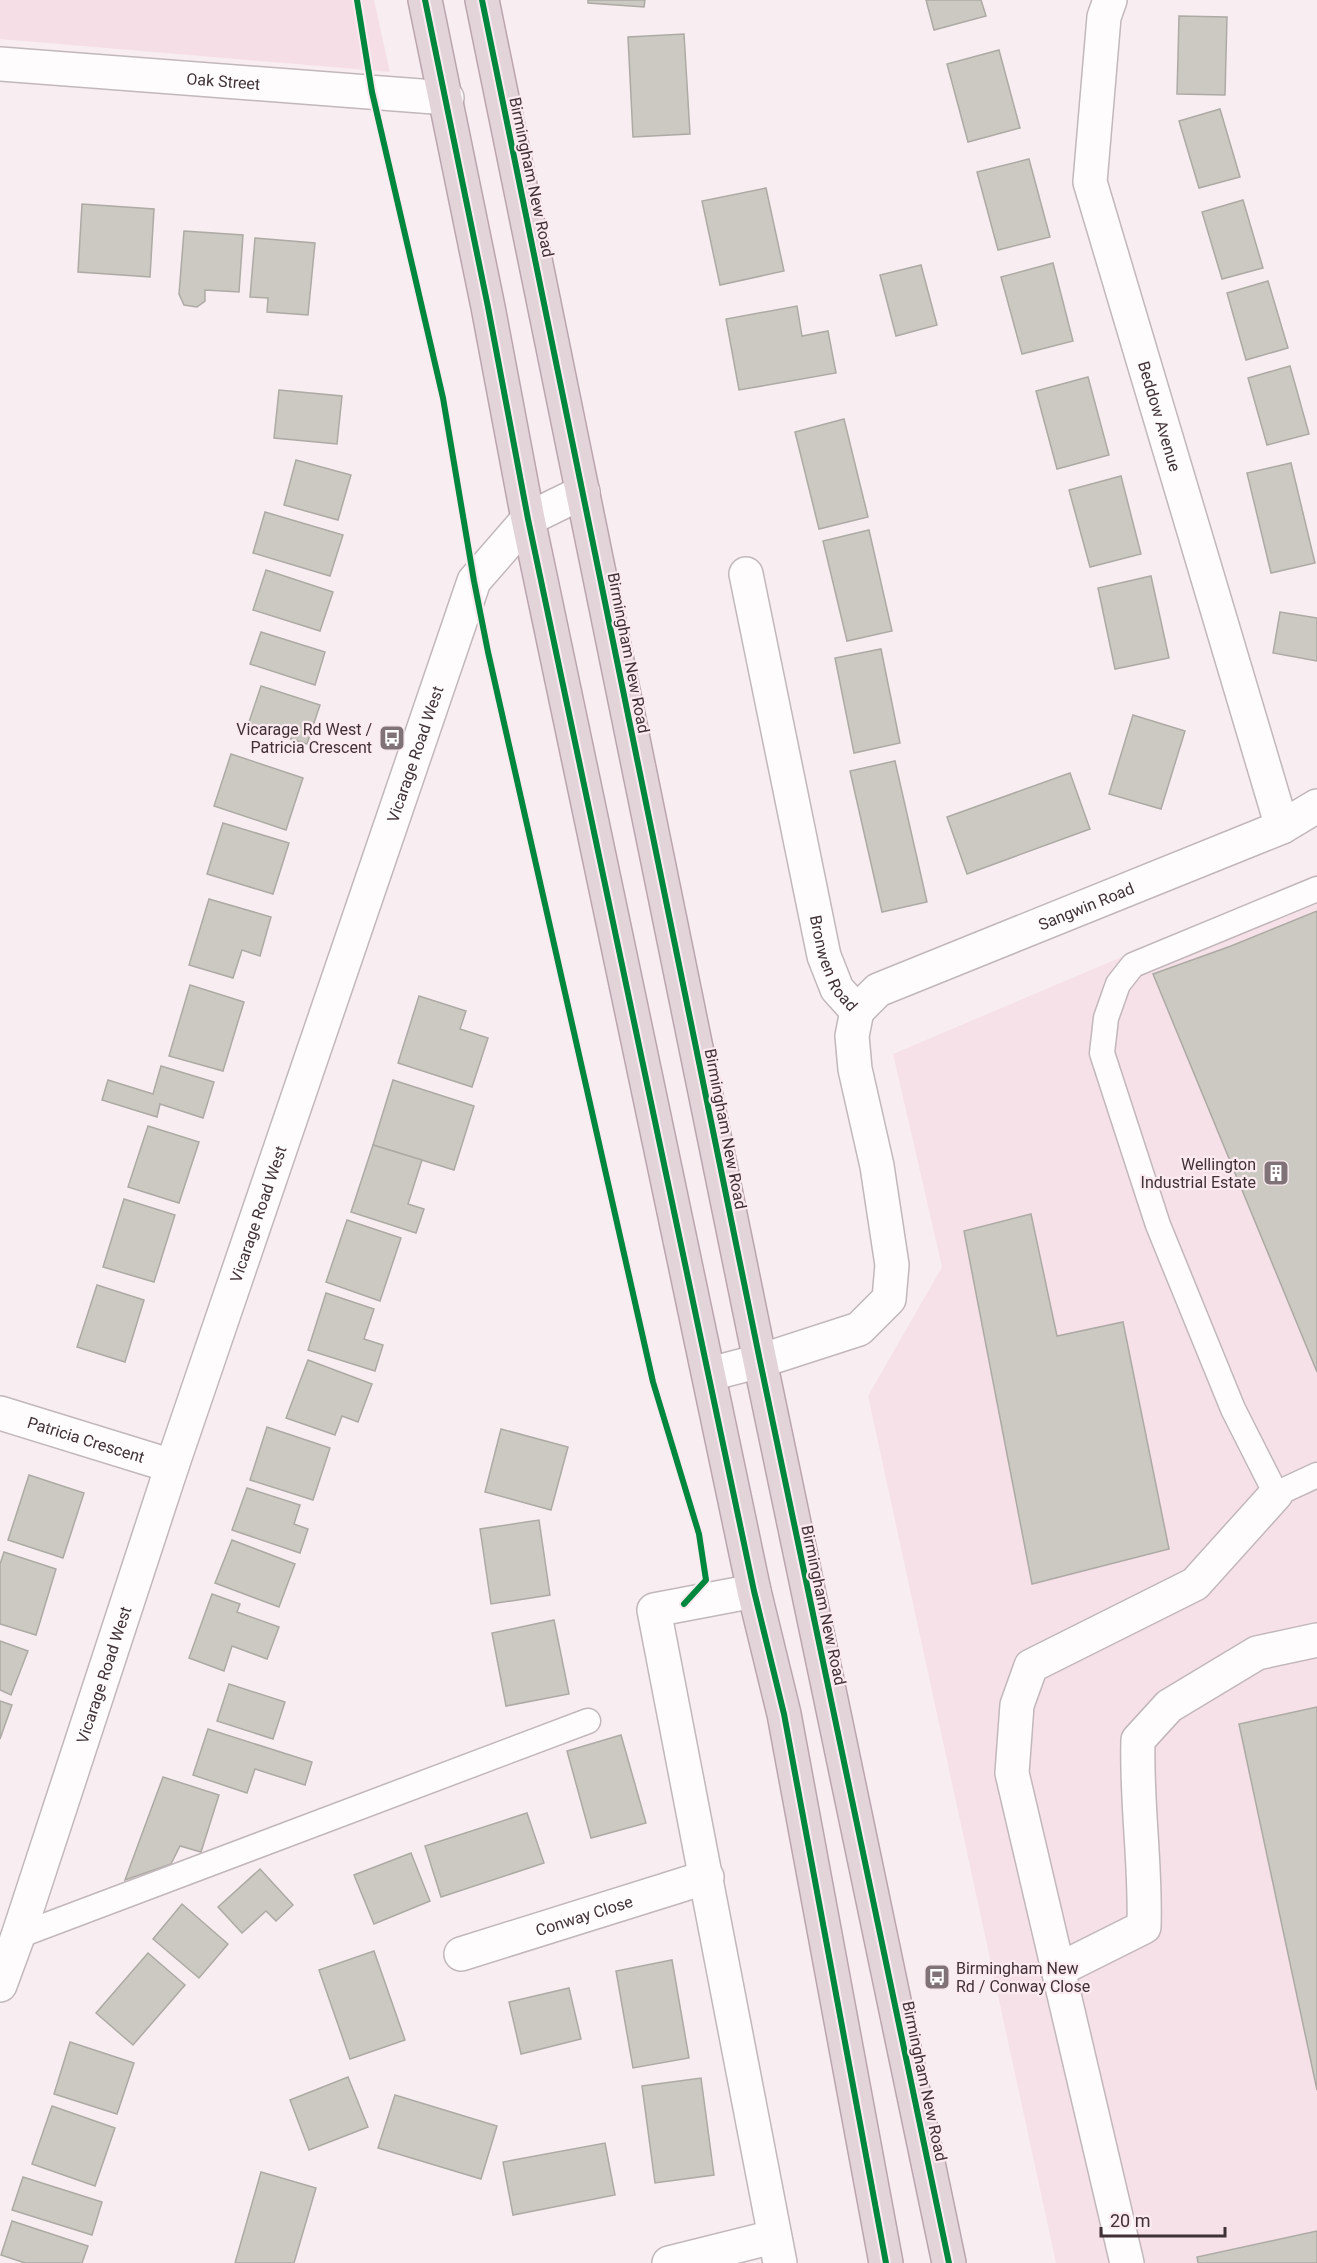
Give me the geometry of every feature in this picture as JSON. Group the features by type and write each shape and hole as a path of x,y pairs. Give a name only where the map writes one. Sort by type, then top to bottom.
{"highway":[{"path":"425,0 447,98 528,519 754,1591 784,1714 886,2263"},
{"name":"Birmingham New Road","path":"484,6 760,1361 949,2263"}],"street":[{"name":"Beddow Avenue","path":"1110,0 1104,17 1090,182 1282,827"},
{"name":"Oak Street","path":"0,64 447,98"},
{"name":"Vicarage Road West","path":"0,1985 172,1466 474,581 528,519 583,492"},
{"name":"Bronwen Road","path":"710,1374 760,1361 859,1329 889,1299 892,1264 877,1166 855,1069 852,1036 857,1011 837,989 824,956 746,574"},
{"name":"Sangwin Road","path":"857,1011 878,990 1282,827 1317,806"},
{"name":"Patricia Crescent","path":"0,1413 172,1466"},
{"path":"1127,2263 1012,1773 1017,1705 1031,1666 1195,1584 1276,1494"},
{"path":"669,2263 777,2250 654,1610 754,1591"},
{"path":"1059,1970 1144,1927 1146,1888 1137,1784 1138,1740 1169,1706 1257,1653 1317,1640"},
{"name":"Conway Close","path":"461,1954 707,1877"}],"lane":[{"path":"1317,889 1133,965 1118,984 1106,1018 1102,1053 1158,1224 1233,1409 1276,1494 1317,1475"},
{"path":"18,1936 588,1721"}],"shaded area":[{"path":"0,0 374,0 390,72 0,39"},
{"path":"1317,874 1317,2263 1056,2263 868,1396 942,1267 893,1054"}],"building":[{"path":"588,0 645,0 644,7 588,3"},
{"path":"926,0 981,0 986,16 934,30"},
{"path":"1179,16 1227,17 1225,95 1177,94"},
{"path":"684,34 690,134 633,137 628,37"},
{"path":"999,50 1020,128 968,142 947,64"},
{"path":"1220,109 1240,177 1199,188 1179,121"},
{"path":"1029,159 1050,237 998,250 977,172"},
{"path":"766,188 784,271 720,285 702,201"},
{"path":"1243,200 1263,268 1222,279 1202,212"},
{"path":"82,204 154,209 150,277 78,272"},
{"path":"184,231 243,235 239,292 205,290 205,301 197,307 184,305 179,294"},
{"path":"255,238 315,243 308,315 267,312 268,298 250,297"},
{"path":"1053,263 1073,341 1022,354 1001,277"},
{"path":"921,265 937,325 896,336 880,275"},
{"path":"1268,281 1288,348 1246,360 1227,293"},
{"path":"797,306 802,336 828,331 836,373 739,390 726,319"},
{"path":"1290,366 1309,434 1267,445 1248,378"},
{"path":"1088,377 1109,455 1057,469 1036,391"},
{"path":"279,390 342,396 337,444 274,438"},
{"path":"844,419 868,517 819,529 795,432"},
{"path":"296,460 351,475 338,520 284,505"},
{"path":"1291,463 1315,563 1271,573 1247,473"},
{"path":"1121,476 1141,554 1090,567 1069,490"},
{"path":"265,512 343,535 330,576 253,553"},
{"path":"869,530 892,631 847,641 823,541"},
{"path":"266,570 333,592 320,631 253,610"},
{"path":"1151,576 1169,658 1115,669 1098,588"},
{"path":"1280,612 1317,618 1317,661 1273,653"},
{"path":"261,632 325,652 315,685 250,664"},
{"path":"881,649 900,743 854,753 835,658"},
{"path":"261,686 320,705 307,744 248,725"},
{"path":"1133,715 1185,731 1161,809 1109,794"},
{"path":"231,754 303,778 286,830 214,806"},
{"path":"895,761 927,902 882,912 850,771"},
{"path":"1070,773 1090,829 967,874 947,817"},
{"path":"223,823 289,843 273,894 207,874"},
{"path":"209,899 271,917 260,956 242,950 233,978 189,965"},
{"name":"Wellington Industrial Estate","path":"1317,911 1317,1372 1153,974 1231,946"},
{"path":"190,985 244,1002 223,1071 169,1056"},
{"path":"419,996 466,1011 460,1029 488,1038 472,1087 398,1063"},
{"path":"161,1066 214,1082 203,1118 160,1104 157,1117 102,1100 108,1080 153,1094"},
{"path":"393,1080 474,1106 454,1170 373,1145"},
{"path":"148,1126 199,1142 179,1203 128,1187"},
{"path":"373,1145 422,1160 408,1204 424,1209 416,1233 351,1212"},
{"path":"124,1199 175,1215 154,1282 103,1267"},
{"path":"1031,1214 1057,1336 1123,1322 1169,1549 1032,1584 964,1231"},
{"path":"347,1220 401,1238 380,1301 326,1282"},
{"path":"97,1285 144,1300 125,1362 77,1347"},
{"path":"326,1293 374,1309 364,1339 383,1345 375,1371 308,1350"},
{"path":"308,1360 372,1384 358,1422 342,1416 335,1435 286,1418"},
{"path":"267,1427 330,1448 313,1500 250,1480"},
{"path":"501,1429 568,1447 551,1510 485,1492"},
{"path":"29,1475 84,1493 63,1558 8,1540"},
{"path":"247,1488 300,1505 294,1524 308,1529 300,1553 232,1530"},
{"path":"539,1520 550,1595 491,1604 480,1529"},
{"path":"232,1540 295,1564 279,1607 215,1583"},
{"path":"4,1552 56,1569 36,1635 0,1624 0,1564"},
{"path":"212,1594 240,1604 237,1612 279,1627 267,1659 232,1646 224,1671 189,1658"},
{"path":"554,1620 569,1694 506,1706 492,1633"},
{"path":"0,1641 28,1651 11,1695 0,1690"},
{"path":"229,1684 285,1702 273,1739 217,1721"},
{"path":"0,1701 12,1705 0,1739"},
{"path":"1317,1707 1317,2090 1239,1724"},
{"path":"208,1729 312,1762 305,1785 255,1769 247,1793 193,1775"},
{"path":"621,1735 646,1823 591,1838 567,1751"},
{"path":"163,1777 219,1795 201,1852 180,1846 171,1864 125,1880"},
{"path":"527,1813 544,1863 441,1897 425,1846"},
{"path":"411,1853 430,1901 374,1924 354,1875"},
{"path":"260,1869 293,1905 276,1921 266,1911 242,1933 218,1907"},
{"path":"182,1904 228,1944 199,1978 153,1939"},
{"path":"374,1951 405,2040 350,2059 319,1970"},
{"path":"148,1953 185,1985 133,2045 96,2013"},
{"path":"672,1960 689,2058 633,2068 616,1971"},
{"path":"569,1988 581,2039 521,2054 509,2002"},
{"path":"70,2042 134,2063 117,2114 54,2094"},
{"path":"348,2077 368,2127 309,2150 290,2100"},
{"path":"701,2078 714,2175 655,2183 642,2086"},
{"path":"395,2095 497,2126 481,2179 378,2148"},
{"path":"52,2106 115,2128 95,2186 32,2164"},
{"path":"605,2143 615,2195 513,2215 503,2162"},
{"path":"261,2172 316,2188 294,2263 235,2263"},
{"path":"23,2177 102,2202 92,2235 12,2210"},
{"path":"12,2221 88,2246 82,2263 25,2263 1,2255"},
{"path":"1317,2231 1317,2263 1198,2263 1197,2257"}],"cycle path":[{"path":"357,0 372,92 443,398 488,652 653,1382 699,1534 706,1580 684,1604"},
{"path":"425,0 488,307 528,519 754,1591 784,1714 886,2263"},
{"path":"482,0 760,1361 949,2263"}],"place":[{"name":"Vicarage Rd West / Patricia Crescent","path":"392,738"},
{"name":"Wellington Industrial Estate","path":"1276,1173"},
{"name":"Birmingham New Rd / Conway Close","path":"937,1977"}]}
